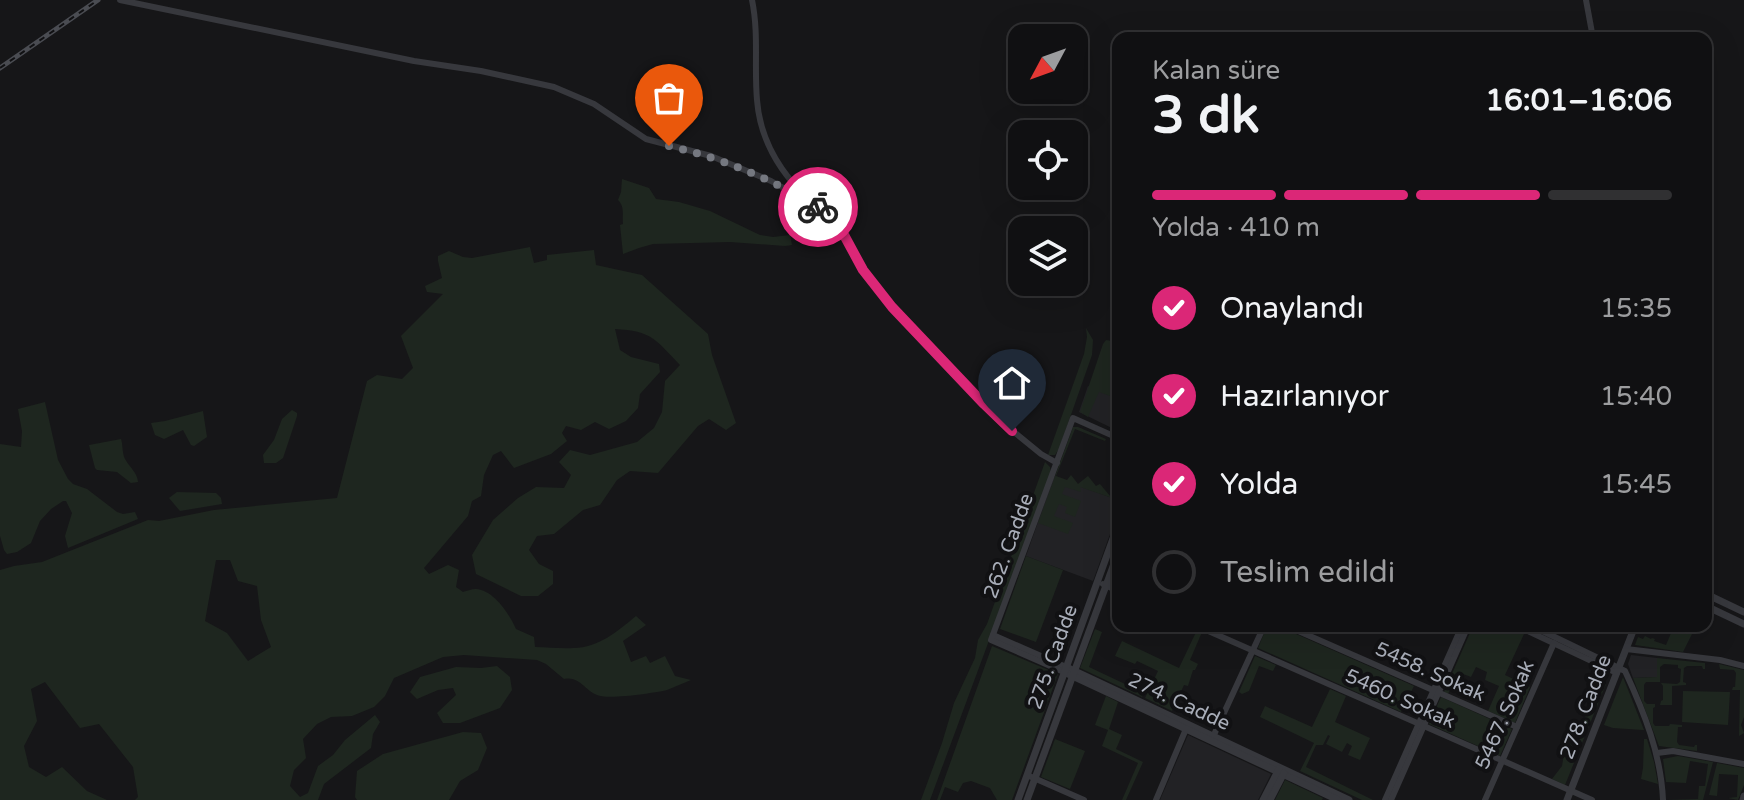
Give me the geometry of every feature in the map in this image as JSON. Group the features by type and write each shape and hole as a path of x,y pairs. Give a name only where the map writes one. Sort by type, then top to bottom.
{"street":[{"path":"120,0 560,88 594,104 646,139 711,156 751,171 816,206"},
{"path":"752,0 757,35 757,101 764,134 779,166 795,186 835,220 867,276 915,332 1003,423 1044,457 1057,463"},
{"path":"1586,0 1592,32"},
{"name":"262. Cadde","path":"992,638 1073,418 1112,435"},
{"name":"275. Cadde","path":"1018,800 1031,777 1112,546"},
{"name":"275. Cadde","path":"1101,584 1112,564"},
{"path":"1101,584 1112,589"},
{"path":"1712,597 1744,612"},
{"path":"1712,609 1744,624"},
{"name":"5460. Sokak","path":"1210,632 1502,761 1568,796 1592,800"},
{"path":"1221,637 1223,632"},
{"path":"1213,738 1261,632"},
{"name":"5458. Sokak","path":"1301,632 1517,727"},
{"path":"1436,692 1460,632"},
{"path":"1388,800 1465,632"},
{"path":"1530,632 1625,671 1657,753 1663,800"},
{"path":"1544,632 1618,670"},
{"name":"278. Cadde","path":"1568,796 1633,632"},
{"name":"274. Cadde","path":"992,638 1349,800"},
{"name":"5467. Sokak","path":"1485,800 1554,643"},
{"path":"1626,649 1720,660 1744,666"},
{"name":"274. Cadde","path":"1069,671 1186,729 1213,738"},
{"path":"1156,800 1186,729"},
{"path":"1657,753 1677,752 1744,764"},
{"path":"1282,771 1328,798 1338,800"},
{"path":"1263,800 1282,771"},
{"path":"1270,800 1282,771"},
{"path":"1031,777 1084,800"},
{"name":"275. Cadde","path":"1027,800 1031,777"}],"shaded area":[{"path":"622,179 649,188 656,199 710,211 760,235 790,235 792,245 730,242 653,244 623,254 620,225 623,224 623,211 618,200"},
{"path":"530,247 534,263 547,260 547,255 594,250 596,265 642,275 708,334 712,355 736,423 726,430 709,419 698,426 658,473 630,471 617,480 600,505 583,510 554,534 537,536 529,550 539,564 553,571 553,584 538,596 521,596 476,574 472,555 493,520 536,487 564,488 571,475 559,462 570,450 590,455 637,442 654,428 662,412 665,381 680,365 645,334 615,329 620,350 631,357 659,364 660,372 640,394 638,408 626,421 609,429 595,422 581,430 566,426 562,433 567,441 551,454 514,468 501,451 493,455 484,475 481,496 472,501 468,516 424,568 429,574 448,565 459,570 456,587 463,592 483,590 495,598 516,629 534,637 535,647 591,645 615,633 636,616 646,625 623,641 631,662 646,656 650,663 665,656 675,676 691,680 667,690 610,697 593,693 578,681 564,679 537,660 464,655 443,657 394,678 385,696 374,707 352,716 331,717 317,724 303,739 306,758 294,770 290,786 300,797 308,793 318,766 333,755 345,740 375,715 380,722 373,734 371,748 324,784 318,800 135,800 138,797 133,767 99,724 80,728 45,682 31,689 37,721 24,746 29,767 46,777 62,767 87,791 107,800 0,800 0,570 42,562 148,520 337,498 367,381 377,375 402,379 413,368 401,336 443,294 427,292 425,286 442,278 438,256 449,251 472,258","holes":["216,560 230,560 238,581 257,586 261,620 271,647 248,661 227,633 205,621"]},
{"path":"1086,328 1093,340 1092,355 1059,449 1055,455 1048,455 1084,354"},
{"path":"1106,340 1112,341 1112,391 1110,396 1099,392 1088,417 1080,412"},
{"path":"1088,386 1112,396 1112,428 1079,412"},
{"path":"45,402 58,460 68,479 117,512 135,512 138,519 68,548 65,536 72,513 63,501 40,521 31,543 7,554 0,536 0,444 21,447 18,409"},
{"path":"292,410 297,416 283,458 276,463 264,463 263,455 274,440 282,419"},
{"path":"203,411 207,437 194,446 183,430 164,439 155,435 151,423"},
{"path":"1073,427 1106,439 1075,429 1056,476 1067,480 1071,475 1078,484 1088,476 1112,498 1080,487 1081,492 1065,487 1062,494 1081,501 1075,517 1065,513 1067,507 1059,504 1054,516 1073,523 1068,534 1038,523"},
{"path":"121,439 124,457 138,482 131,483 117,472 95,468 89,445"},
{"path":"1045,462 1051,473 930,800 921,800 954,703 975,658 978,640 987,624"},
{"path":"1054,477 1112,498 1112,529 1093,581 1026,556"},
{"path":"177,492 216,493 222,504 180,511 169,498"},
{"path":"1026,556 1063,570 1036,642 1000,629"},
{"path":"1095,629 1102,632 1089,667 1144,693 1142,697 1080,668"},
{"path":"1196,632 1202,632 1190,660 1198,664 1172,711 1145,698 1158,671 1137,661 1135,664 1115,656 1122,641 1179,668"},
{"path":"1265,632 1292,632 1414,686 1401,712 1258,648"},
{"path":"1470,632 1524,634 1505,675 1530,687 1515,723 1488,711 1499,686 1485,680 1487,672 1476,667 1471,677 1458,672 1448,694 1444,692"},
{"path":"1671,632 1692,634 1683,652 1635,645 1638,637 1643,639 1645,636 1666,645"},
{"path":"992,646 1058,674 1012,800 997,800 990,788 971,781 963,783 958,792 945,787 940,800 937,800"},
{"path":"1631,655 1657,658 1657,677 1633,678 1628,664"},
{"path":"1255,656 1276,665 1273,671 1259,666 1249,691 1242,694 1239,692"},
{"path":"1657,658 1705,663 1705,669 1702,666 1684,668 1683,682 1686,685 1672,686 1672,705 1660,705 1663,700 1661,683 1680,682 1681,669 1678,665 1664,664 1660,667 1660,682 1646,682 1644,685 1644,701 1655,704 1655,726 1682,725 1678,727 1677,742 1679,745 1697,745 1697,751 1659,746 1633,678 1657,677"},
{"path":"1719,664 1744,670 1744,717 1741,725 1744,733 1739,736 1740,690 1732,690 1736,673 1734,670 1720,669"},
{"path":"497,666 510,677 512,690 500,708 460,723 443,723 437,713 456,695 453,688 438,690 417,699 410,692 420,677 456,667"},
{"path":"1623,677 1644,730 1604,725"},
{"path":"1602,683 1606,684 1565,785 1552,779 1562,766 1566,742 1583,725 1588,706"},
{"path":"1330,689 1346,696 1335,722 1370,738 1360,760 1348,755 1352,746 1347,743 1342,752 1326,744 1328,735 1323,745 1316,745 1306,767 1373,800 1362,800 1300,771 1314,743 1260,717 1265,706 1312,727"},
{"path":"1683,691 1730,692 1728,725 1682,722"},
{"path":"1106,696 1118,702 1109,729 1122,735 1116,749 1143,762 1126,800 1122,800 1138,763 1102,746 1108,730 1095,725"},
{"path":"1441,697 1512,729 1500,756 1429,724"},
{"path":"463,732 481,733 487,748 478,770 460,781 449,800 357,800 355,797 357,771 383,754"},
{"path":"1188,735 1271,774 1258,800 1160,800"},
{"path":"1055,739 1085,751 1070,789 1041,777"},
{"path":"1644,739 1647,739 1658,784 1641,779"},
{"path":"1678,756 1713,762 1703,800 1667,800 1698,799 1699,786 1705,786 1708,764 1690,761 1686,783 1666,782 1663,759"},
{"path":"1717,763 1744,768 1744,785 1738,800 1728,798 1737,797 1738,775 1719,774 1717,796 1709,795"},
{"path":"1285,780 1323,798 1322,800 1275,800"}],"railway":[{"path":"0,68 98,0"}],"way so far":[{"path":"669,146 711,156 751,171 818,207"}],"route":[{"path":"818,207 837,222 877,290 1012,431"}]}
